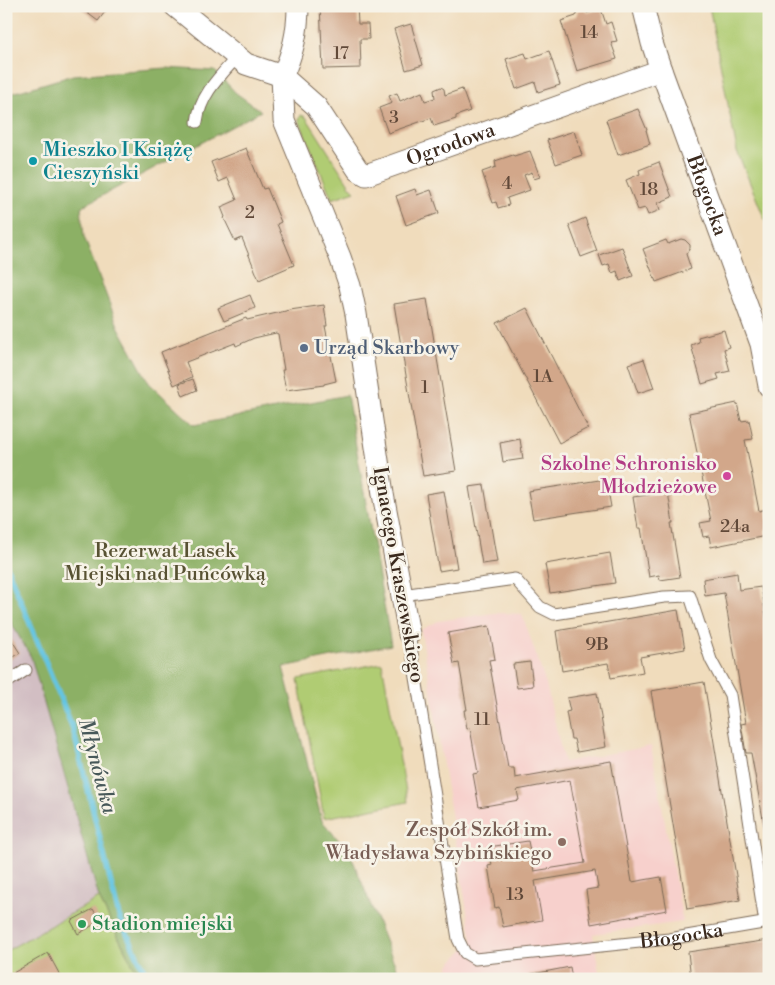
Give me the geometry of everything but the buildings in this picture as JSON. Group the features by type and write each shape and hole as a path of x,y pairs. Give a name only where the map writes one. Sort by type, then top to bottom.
{"street":[{"path":"175,6 246,64 282,76 294,46 298,6"},
{"name":"Błogocka","path":"643,6 661,70 761,344 769,386"},
{"name":"Ogrodowa","path":"282,76 316,106 358,170 366,175 661,70"},
{"name":"Ignacego Kraszewskiego","path":"282,76 284,120 340,256 352,296 368,388 383,494 409,634"}],"lane":[{"path":"197,122 203,98 215,81 237,57"},
{"path":"402,595 515,580 540,607 554,614 664,597 690,596 711,660 730,695 767,923"},
{"name":"Ignacego Kraszewskiego","path":"409,634 458,939 465,953 475,959 593,947"},
{"path":"6,684 26,670"},
{"name":"Błogocka","path":"593,947 669,939 767,923"}],"shaded area":[{"name":"Zespół Szkół im. Władysława Szybińskiego","path":"494,613 522,614 546,684 564,762 651,746 683,922 593,934 600,979 451,979 449,965 472,941 421,630 438,621"},
{"path":"6,614 31,657 99,898 6,951"}],"green space":[{"path":"709,6 769,6 769,230 737,151"},
{"name":"Rezerwat Lasek Miejski nad Puńcówką","path":"166,68 215,71 236,93 261,111 81,207 84,237 118,326 149,383 194,425 347,395 391,645 283,667 322,821 350,853 402,979 141,979 99,898 31,657 6,614 6,95 73,75"},
{"path":"301,115 306,117 355,191 332,199 299,120"},
{"path":"382,663 408,802 324,818 298,679"},
{"name":"Stadion miejski","path":"99,898 141,979 6,979 6,951"}],"waterway":[{"name":"Młynówka","path":"6,565 73,729 119,916 148,979"}],"place":[{"name":"Mieszko I Książę Cieszyński","path":"33,161"},
{"name":"Urząd Skarbowy","path":"304,348"},
{"name":"Szkolne Schronisko Młodzieżowe","path":"727,476"},
{"name":"Zespół Szkół im. Władysława Szybińskiego","path":"562,842"},
{"name":"Stadion miejski","path":"82,924"}]}
